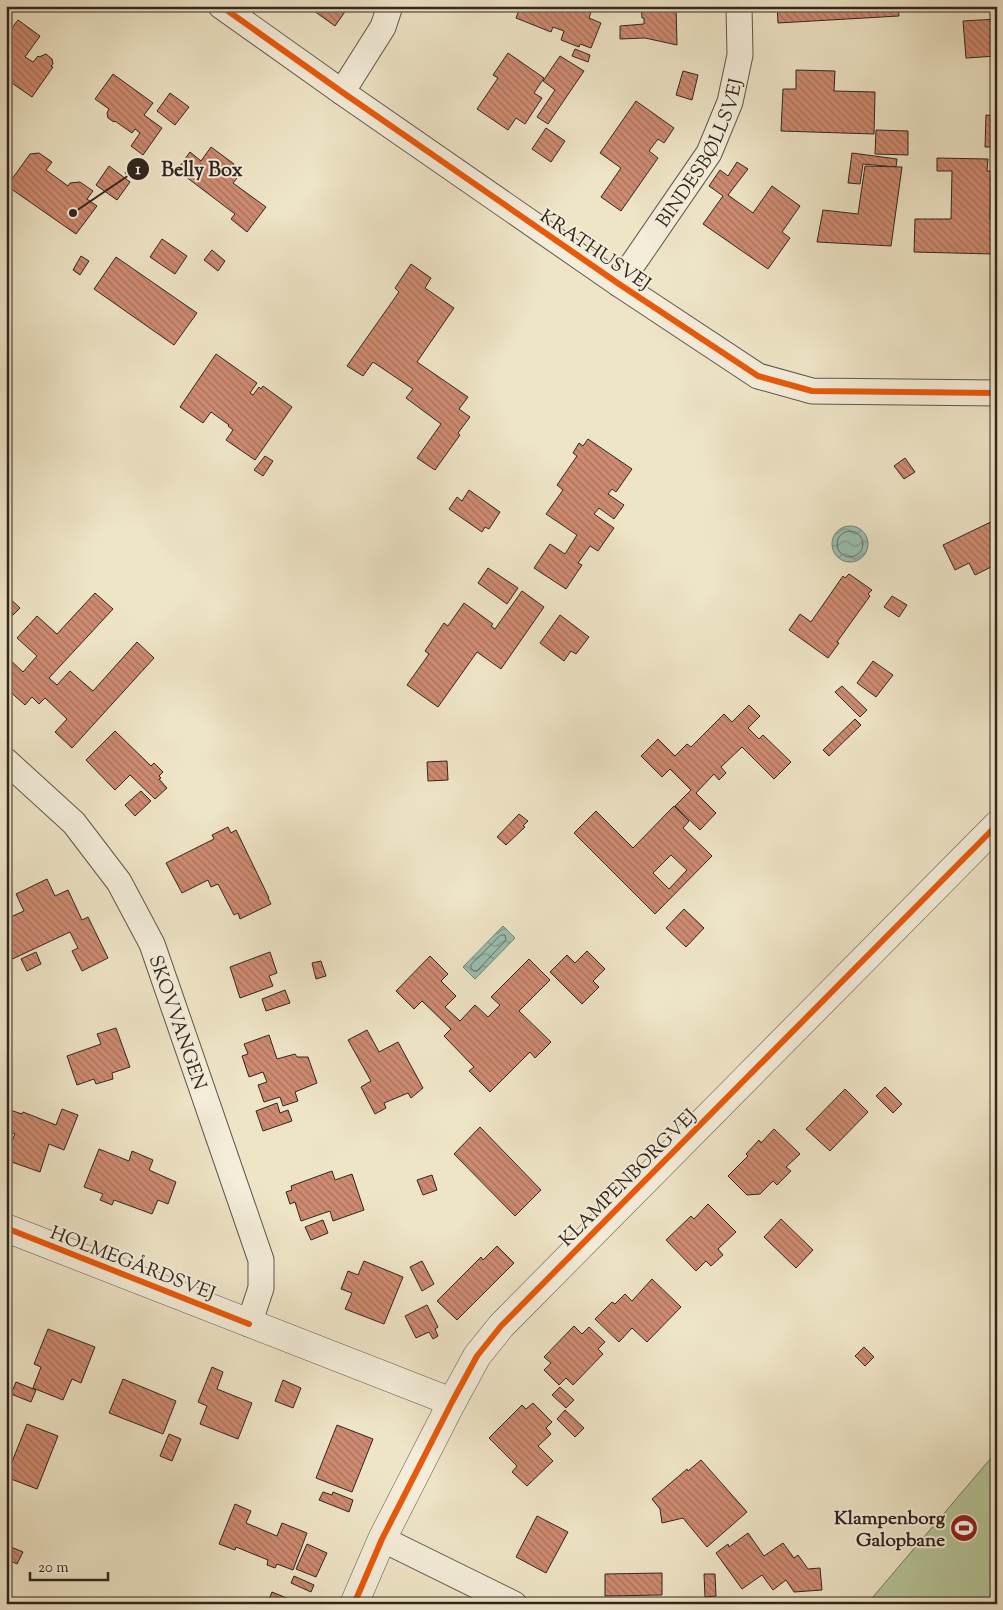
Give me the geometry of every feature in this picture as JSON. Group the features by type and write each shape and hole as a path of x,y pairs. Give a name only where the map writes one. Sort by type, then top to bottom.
{"street":[{"name":"KRATHUSVEJ","path":"221,6 619,284 758,376 812,391 997,393"},
{"path":"342,92 383,26 390,6"},
{"name":"BINDESBØLLSVEJ","path":"619,284 709,153 730,102 740,55 739,6"},
{"name":"SKOVVANGEN","path":"6,760 74,823 119,882 152,944 261,1260 261,1288 249,1324"},
{"name":"KLAMPENBORGVEJ","path":"354,1604 382,1539 476,1356 501,1326 997,825"},
{"name":"HOLMEGÅRDSVEJ","path":"6,1228 452,1402"},
{"path":"382,1539 514,1604"}],"shaded area":[{"name":"Klampenborg Galopbane","path":"997,1451 997,1604 867,1604"}],"water":[{"path":"850,526 857,527 863,531 867,537 867,551 863,557 857,561 850,562 843,561 837,557 833,551 832,544 833,537 837,531 843,527"},
{"path":"503,926 515,938 475,979 463,967"}],"building":[{"path":"307,6 349,6 335,26"},
{"path":"518,6 565,6 571,8 576,6 591,12 589,18 601,23 591,48 580,44 579,47 561,40 564,31 553,27 551,32 516,18 520,7"},
{"path":"641,6 676,6 677,45 645,38 620,39 620,26 644,24"},
{"path":"777,6 898,6 899,16 778,23"},
{"path":"997,19 997,56 966,58 963,21"},
{"path":"18,20 40,36 25,57 33,62 38,56 46,54 52,59 53,64 51,66 53,67 32,97 6,79 6,36"},
{"path":"575,49 590,55 588,62 572,56"},
{"path":"508,53 544,78 534,93 542,98 525,124 516,118 508,130 477,109 498,78 493,75"},
{"path":"560,56 584,71 548,124 537,117 555,90 543,81"},
{"path":"796,70 835,71 834,91 875,92 874,134 781,131 783,89 796,89"},
{"path":"683,71 698,75 692,100 676,95"},
{"path":"113,74 153,103 144,115 162,128 143,155 131,146 140,133 135,129 132,133 108,118 107,113 109,109 95,99"},
{"path":"170,93 189,107 175,125 157,111"},
{"path":"636,101 674,128 664,143 658,139 649,151 658,158 621,211 601,197 621,168 600,153"},
{"path":"986,115 997,116 997,147 985,147"},
{"path":"546,128 565,141 551,162 532,149"},
{"path":"876,130 908,131 908,155 875,154"},
{"path":"211,147 234,164 229,172 237,178 233,183 266,207 247,232 231,219 235,214 177,170 190,152 201,161"},
{"path":"39,153 52,162 46,170 68,186 70,183 80,182 93,191 87,199 97,206 76,234 7,186 30,154"},
{"path":"852,153 897,159 896,167 863,164 860,184 848,183"},
{"path":"937,158 988,159 987,171 991,171 990,220 994,220 993,254 914,252 915,219 951,219 952,171 937,171"},
{"path":"132,161 142,169 135,180 125,173"},
{"path":"737,162 748,169 728,195 753,213 772,186 800,206 782,232 790,238 768,269 703,224 723,196 709,186 720,170 728,176"},
{"path":"109,166 130,182 117,200 96,185"},
{"path":"865,166 902,167 891,246 817,242 823,210 858,214"},
{"path":"162,239 187,256 175,274 150,257"},
{"path":"212,250 225,261 218,271 204,260"},
{"path":"81,256 89,261 80,275 73,270"},
{"path":"116,257 197,313 174,345 94,289"},
{"path":"411,264 431,278 425,288 454,308 417,362 468,397 459,409 470,417 458,433 460,435 435,470 417,458 441,424 406,398 413,389 373,362 363,376 347,366 399,292 395,288"},
{"path":"216,354 257,383 250,393 253,395 259,387 261,389 263,386 292,407 255,460 226,440 233,430 211,412 203,423 180,407"},
{"path":"588,439 632,469 616,492 612,489 608,494 624,505 614,519 599,508 594,514 614,528 598,551 590,546 578,563 582,565 566,589 534,568 550,544 565,554 577,535 546,514 563,490 557,485 577,456 573,453 579,443 583,446"},
{"path":"265,456 273,461 263,476 254,470"},
{"path":"905,458 915,472 904,479 894,466"},
{"path":"469,490 500,512 489,529 485,527 482,532 449,509 457,497 462,501"},
{"path":"997,519 997,564 975,575 969,563 955,570 943,545"},
{"path":"488,568 518,588 507,604 478,583"},
{"path":"849,574 872,590 868,594 870,596 837,642 839,643 828,658 789,630 800,614 811,622 843,576 845,578"},
{"path":"522,591 544,607 501,669 477,652 438,707 407,685 429,654 425,651 444,623 448,626 464,603 493,624 491,626 495,629"},
{"path":"95,593 113,609 49,678 57,685 70,671 93,691 137,642 154,658 72,748 55,732 67,719 45,698 39,704 32,697 25,705 6,688 6,660 8,658 23,672 37,656 17,638 37,616 57,634"},
{"path":"6,595 20,608 6,622"},
{"path":"892,596 907,605 899,617 884,607"},
{"path":"560,615 589,637 576,654 571,651 564,661 540,643"},
{"path":"873,661 893,675 876,697 857,683"},
{"path":"842,686 867,710 860,717 835,692"},
{"path":"749,705 760,716 748,728 759,739 763,735 791,762 774,779 742,747 721,767 726,773 719,780 714,774 696,793 716,813 700,830 675,806 691,790 670,769 662,777 641,756 658,739 675,756 687,744 691,747 724,714 732,722"},
{"path":"855,719 861,725 829,756 823,750"},
{"path":"115,731 151,766 154,763 163,772 159,779 167,788 155,799 130,775 115,790 86,760"},
{"path":"447,761 448,780 428,781 427,762"},
{"path":"141,791 151,801 135,816 125,805"},
{"path":"674,806 689,821 683,828 712,856 655,914 574,833 596,811 633,848","holes":["671,855 687,870 669,889 653,873"]},
{"path":"519,814 528,821 523,826 525,827 506,845 497,837"},
{"path":"228,827 231,833 236,830 271,904 240,919 238,913 234,915 218,884 211,887 208,880 182,893 166,863 214,839 212,835"},
{"path":"47,879 55,896 68,890 82,920 88,917 108,958 82,971 72,951 78,948 70,932 6,962 6,919 24,911 16,894"},
{"path":"684,909 704,928 686,947 666,928"},
{"path":"587,951 605,969 593,981 599,987 582,1004 550,972 567,955 575,963"},
{"path":"36,952 41,964 27,971 21,959"},
{"path":"270,952 277,973 269,976 273,986 240,998 230,967"},
{"path":"430,956 448,974 441,981 456,996 445,1007 460,1021 475,1005 488,1017 500,1005 491,997 529,959 550,980 519,1011 551,1042 535,1058 530,1052 490,1092 469,1071 474,1067 444,1036 451,1029 422,1001 414,1009 396,991"},
{"path":"321,961 326,976 316,979 312,963"},
{"path":"285,990 290,1003 266,1011 262,999"},
{"path":"116,1028 130,1067 112,1073 113,1079 96,1084 94,1079 77,1085 67,1056 101,1044 97,1034"},
{"path":"367,1030 379,1052 398,1042 423,1088 411,1098 408,1093 384,1103 386,1108 375,1114 361,1087 371,1081 348,1040"},
{"path":"269,1035 277,1059 295,1054 297,1057 308,1057 317,1083 295,1092 298,1101 283,1106 280,1097 264,1102 258,1085 267,1082 263,1072 249,1077 242,1056 248,1054 244,1044"},
{"path":"885,1087 902,1104 893,1113 876,1096"},
{"path":"845,1089 868,1112 830,1151 806,1129"},
{"path":"277,1103 280,1113 288,1110 292,1121 263,1131 256,1111"},
{"path":"62,1109 78,1115 64,1150 49,1144 40,1172 6,1160 6,1154 15,1134 6,1130 6,1121 10,1110 22,1114 23,1112 56,1125"},
{"path":"480,1127 541,1190 515,1216 454,1154"},
{"path":"774,1129 800,1154 786,1167 791,1171 777,1185 773,1181 760,1194 747,1195 728,1176 748,1156 746,1154 759,1140 761,1143"},
{"path":"99,1149 129,1161 132,1151 153,1160 149,1170 176,1182 168,1204 158,1200 152,1214 114,1200 112,1205 100,1200 103,1194 84,1187"},
{"path":"332,1171 335,1180 352,1174 364,1210 333,1221 330,1211 301,1221 295,1202 290,1204 286,1192 292,1190 291,1186"},
{"path":"432,1175 437,1190 423,1195 417,1180"},
{"path":"708,1204 736,1232 718,1249 723,1255 711,1266 706,1261 696,1271 666,1240 691,1216 694,1219"},
{"path":"781,1219 813,1250 796,1268 764,1237"},
{"path":"323,1220 328,1233 311,1240 305,1227"},
{"path":"497,1246 514,1263 457,1320 437,1301 481,1257 483,1260"},
{"path":"364,1261 403,1277 384,1324 345,1309 352,1293 341,1289 348,1271 358,1275"},
{"path":"422,1261 434,1284 422,1291 410,1267"},
{"path":"652,1279 681,1307 647,1342 632,1328 619,1342 595,1319 612,1302 615,1304 625,1294 632,1301"},
{"path":"427,1305 438,1327 435,1329 438,1336 433,1339 429,1332 416,1338 405,1316"},
{"path":"574,1326 582,1334 589,1327 605,1342 598,1349 603,1354 573,1385 566,1378 559,1385 544,1370 551,1363 544,1357"},
{"path":"48,1329 95,1347 81,1383 72,1379 63,1400 33,1388 41,1367 34,1364"},
{"path":"864,1347 874,1357 865,1366 855,1356"},
{"path":"212,1367 223,1372 217,1389 252,1403 238,1439 200,1424 207,1406 198,1402"},
{"path":"123,1379 176,1401 163,1434 109,1413"},
{"path":"283,1380 301,1388 293,1408 275,1401"},
{"path":"16,1382 36,1390 31,1402 11,1394"},
{"path":"560,1387 574,1400 566,1408 552,1395"},
{"path":"533,1403 552,1422 546,1428 551,1434 538,1446 553,1461 527,1486 512,1472 517,1466 489,1438 522,1405 526,1409"},
{"path":"565,1410 584,1428 575,1437 557,1419"},
{"path":"27,1424 58,1436 37,1489 6,1477"},
{"path":"337,1425 373,1439 352,1492 316,1478"},
{"path":"169,1434 181,1439 172,1461 160,1456"},
{"path":"701,1460 747,1512 707,1547 683,1518 662,1523 660,1509 652,1499 687,1469 688,1471"},
{"path":"323,1492 332,1495 333,1492 353,1500 349,1512 319,1500"},
{"path":"235,1504 251,1511 246,1523 277,1536 282,1523 307,1533 293,1570 277,1564 275,1568 267,1565 268,1560 236,1547 235,1550 219,1544"},
{"path":"537,1516 568,1532 546,1573 516,1557"},
{"path":"748,1533 764,1556 783,1543 794,1558 798,1555 808,1569 820,1568 822,1590 794,1592 786,1580 773,1590 762,1575 742,1589 716,1553 728,1544 729,1547"},
{"path":"307,1544 327,1553 316,1577 296,1569"},
{"path":"11,1547 23,1552 17,1564 6,1559"},
{"path":"662,1573 662,1595 605,1596 605,1574"},
{"path":"704,1574 715,1574 716,1596 705,1597"},
{"path":"294,1576 314,1585 311,1592 291,1583"},
{"path":"272,1592 301,1604 267,1604"}],"cycle path":[{"path":"221,6 619,284 758,376 812,391 997,393"},
{"path":"354,1604 382,1539 452,1402 477,1356 501,1326 997,825"},
{"path":"6,1228 249,1324"}],"place":[{"name":"Belly Box","path":"73,213"},
{"name":"Klampenborg Galopbane","path":"964,1528"}]}
